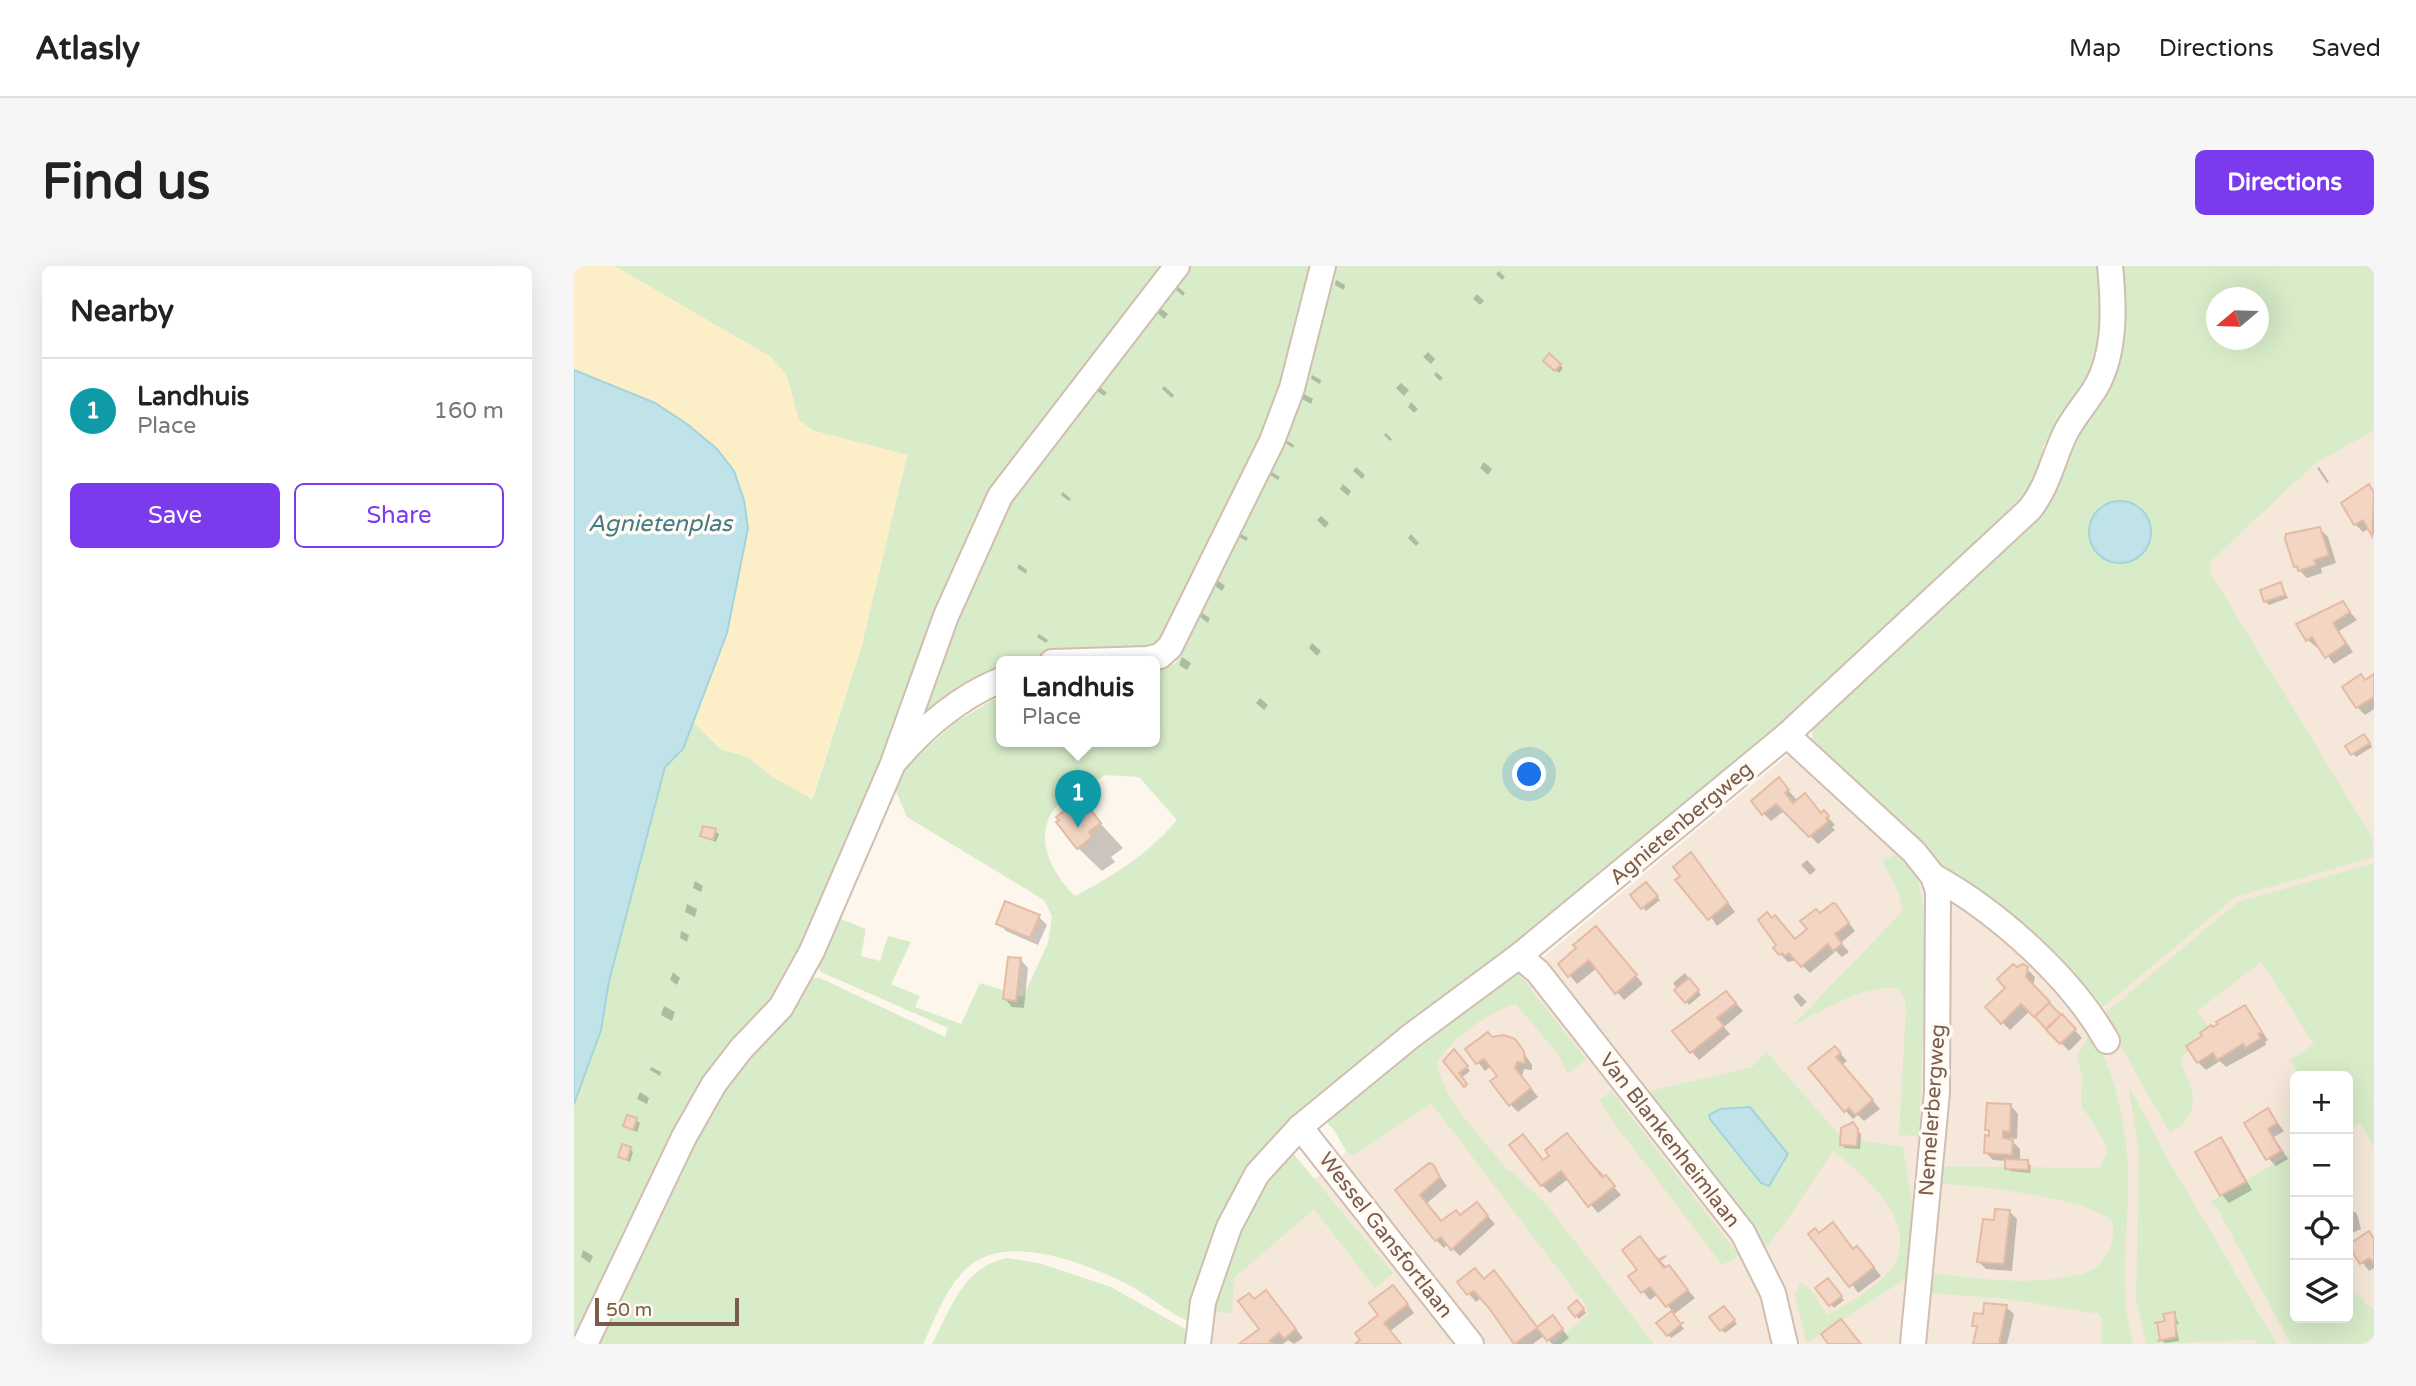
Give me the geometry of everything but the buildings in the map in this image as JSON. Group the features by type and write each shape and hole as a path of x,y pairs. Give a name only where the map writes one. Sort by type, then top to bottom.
{"street":[{"path":"585,1344 684,1137 714,1084 741,1049 781,1007 812,951 892,766 946,616 1000,496 1177,266"},
{"path":"1160,656 1170,647 1272,441 1292,388 1323,266"},
{"name":"Agnietenbergweg","path":"1198,1344 1203,1302 1229,1227 1258,1174 1300,1127 1411,1036 1519,956 1787,735 2017,522 2042,494 2065,433 2091,395 2107,362 2112,302 2110,266"},
{"path":"892,766 910,744 965,698 996,682"},
{"name":"Nemelerbergweg","path":"1787,735 1914,852 1933,876 1961,892 2049,966 2084,1004 2107,1041"},
{"name":"Nemelerbergweg","path":"1913,1344 1937,1092 1940,907 1933,876"},
{"name":"Van Blankenheimlaan","path":"1519,956 1538,972 1742,1233 1773,1293 1785,1344"},
{"name":"Wessel Gansfortlaan","path":"1300,1127 1471,1344"}],"shaded area":[{"path":"2374,266 2374,1344 1195,1344 1238,1240 1341,1158 1390,1084 1782,760 2013,585 2135,280"}],"green space":[{"path":"614,266 1170,266 985,506 819,917 574,1339 574,1104 601,1030 609,981 665,767 683,749 693,722 721,749 748,757 773,777 813,798 861,648 907,455 814,431 799,420 771,357"},
{"path":"1189,266 1313,266 1274,412 1163,639 1151,649 1070,656 996,656 996,671 928,718 911,721 1007,501"},
{"path":"1329,266 2104,266 2103,335 2086,387 2043,446 2041,468 2018,509 1896,625 1626,860 1409,1028 1220,1222 1193,1292 1189,1322 1133,1287 1106,1274 1063,1259 1018,1251 997,1253 977,1261 961,1274 944,1298 923,1344 594,1344 705,1113 807,978 820,978 945,1037 948,1028 821,972 816,963 836,917 866,929 861,956 880,961 888,936 911,942 891,984 920,996 915,1007 961,1024 980,983 1023,997 1048,943 1052,916 1044,900 907,817 895,789 897,774 956,722 996,698 996,747 1160,747 1160,668 1176,663","holes":["1106,775 1139,777 1177,820 1155,843 1130,863 1075,896 1056,873 1046,847 1048,820 1055,808 1076,791"]},
{"path":"2118,266 2374,266 2374,430 2313,465 2209,563 2211,574 2372,837 2374,857 2235,897 2097,1012 1817,747 1812,734 1814,726 1970,576 2080,423"},
{"path":"1897,854 1917,877 1927,923 1919,1136 1899,1135 1906,1008 1905,999 1898,989 1885,988 1858,994 1793,1025 1903,911 1898,891 1882,861"},
{"path":"2374,863 2374,1147 2360,1123 2353,1127 2353,1071 2297,1071 2290,1060 2314,1044 2261,962 2197,1011 2208,1026 2180,1060 2192,1092 2192,1109 2181,1125 2170,1133 2103,1015 2238,902"},
{"path":"1517,972 1586,1059 1568,1074 1557,1053 1516,1004 1494,1013 1461,1035 1437,1063 1441,1077 1447,1091 1476,1133 1507,1170 1546,1204 1654,1344 1553,1344 1588,1315 1587,1307 1431,1103 1353,1156 1328,1124 1328,1118"},
{"path":"2092,1030 2111,1074 2125,1137 2128,1201 2125,1296 2133,1344 2102,1344 2102,1319 2099,1314 2009,1299 1925,1293 1926,1272 1984,1279 2047,1280 2084,1273 2092,1270 2104,1259 2111,1245 2113,1229 2112,1221 2099,1213 2079,1205 2026,1194 1972,1186 1932,1184 1934,1166 2099,1168 2106,1154 2106,1144 2081,1105 2082,1076 2078,1061 2078,1054"},
{"path":"1766,1051 1841,1137 1903,1147 1914,1214 1910,1276 1807,1343 1795,1296 1800,1283 1808,1287 1828,1315 1872,1288 1893,1266 1900,1250 1900,1233 1885,1201 1873,1186 1833,1151 1785,1223 1759,1256 1633,1095 1752,1067","holes":["1709,1115 1785,1162 1775,1179 1761,1183"]},
{"path":"2128,1084 2167,1158 2277,1344 2259,1344 2254,1340 2146,1344 2136,1300 2139,1154"},
{"path":"1611,1091 1739,1255 1722,1265 1605,1111 1600,1100"},
{"path":"1292,1152 1393,1273 1375,1288 1314,1209 1234,1278 1232,1313 1214,1312 1223,1268 1240,1226 1264,1186"},
{"path":"2290,1154 2290,1323 2353,1323 2353,1291 2374,1310 2374,1336 2362,1344 2291,1344 2217,1208 2210,1202"},
{"path":"1007,1258 1039,1263 1111,1287 1187,1330 1186,1344 932,1344 952,1303 969,1280 979,1270"}],"sand":[{"path":"583,266 614,266 771,357 787,376 799,420 814,431 907,455 861,648 812,799 773,777 748,757 722,749 693,722 748,528 591,378 574,370 574,271"}],"water":[{"name":"Agnietenplas","path":"574,370 655,403 687,424 717,449 734,471 744,500 748,528 727,633 683,749 665,767 609,981 601,1030 574,1104"},
{"path":"2120,501 2142,510 2151,532 2142,554 2120,563 2098,554 2089,532 2098,510"},
{"path":"1750,1107 1788,1154 1769,1186 1761,1183 1709,1115 1720,1109"}],"place":[{"name":"Landhuis","path":"1078,828"}]}
